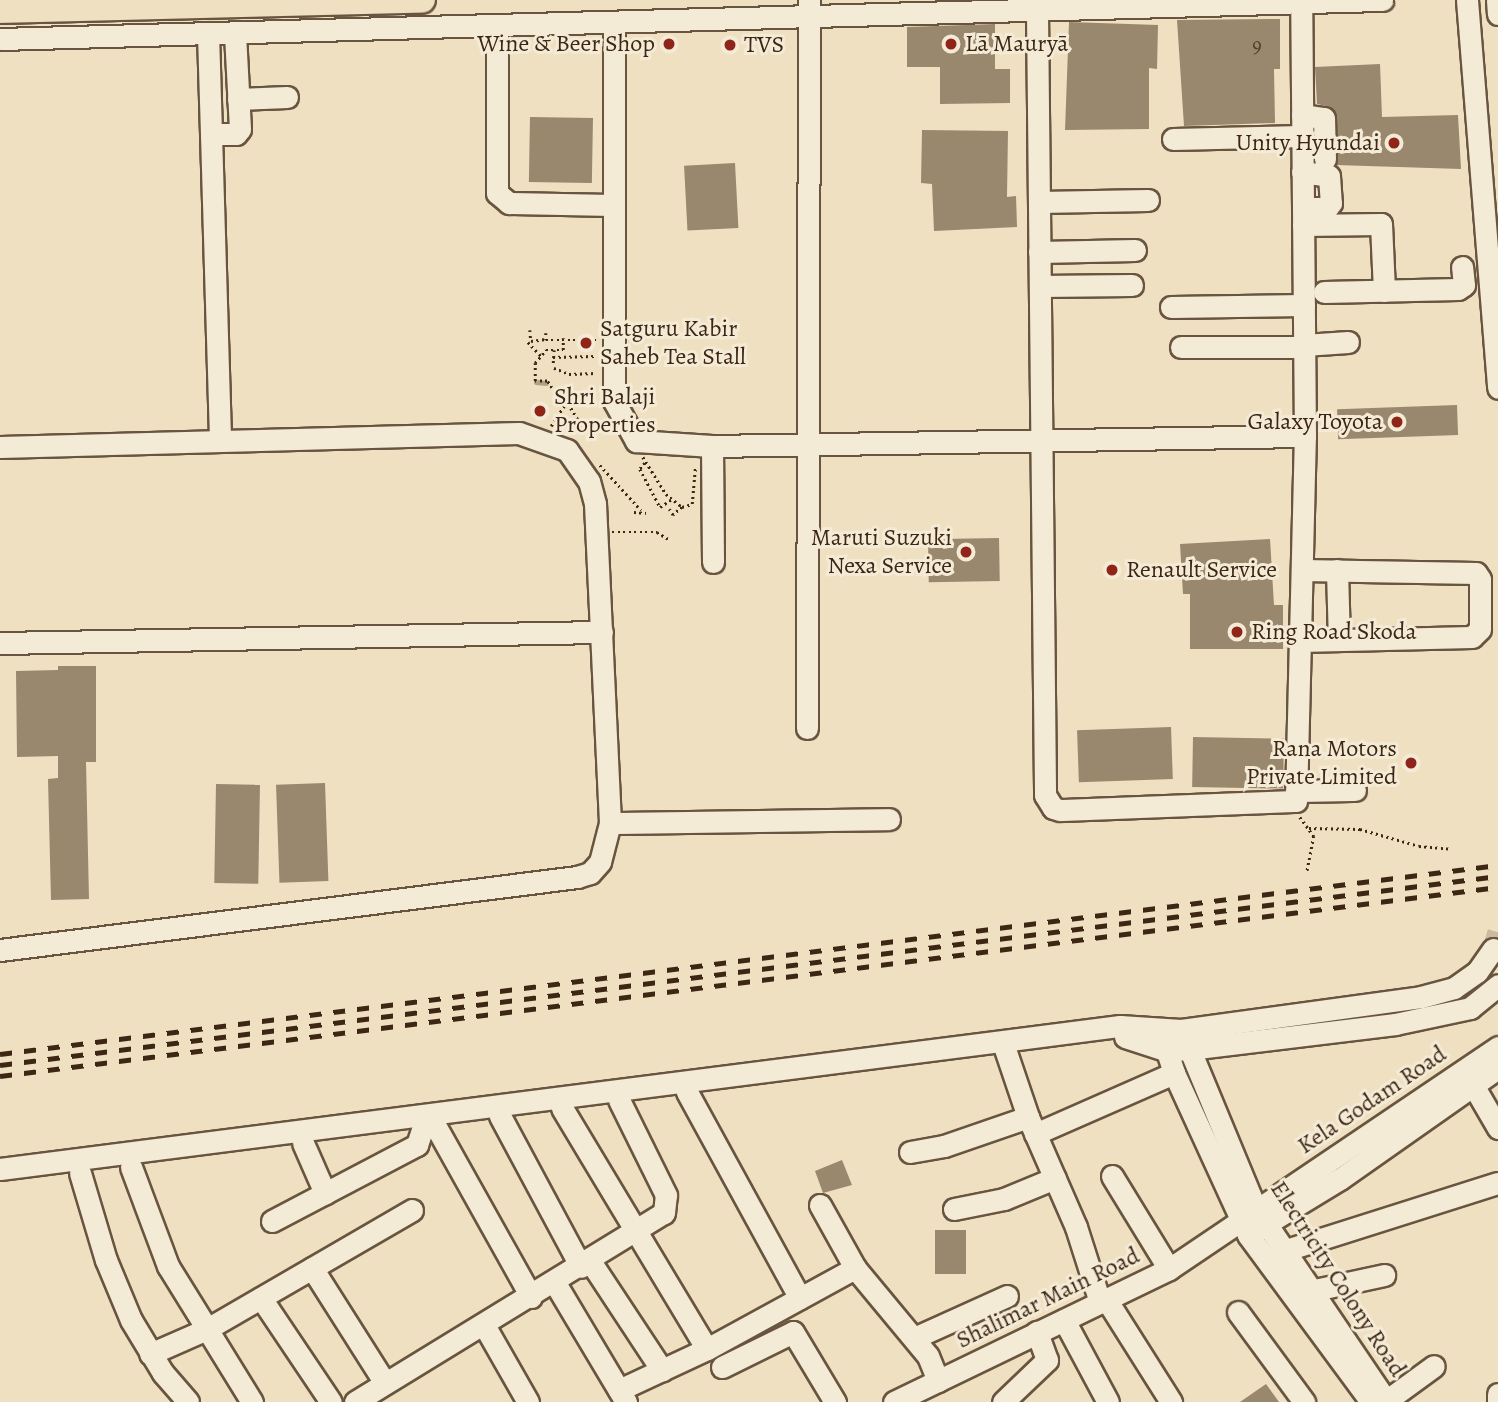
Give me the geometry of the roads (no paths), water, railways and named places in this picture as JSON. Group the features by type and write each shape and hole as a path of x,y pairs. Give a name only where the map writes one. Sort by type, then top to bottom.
{"main road":[{"path":"0,10 422,0"}],"street":[{"path":"0,39 614,23 809,9 1037,12 1382,0"},
{"path":"1467,0 1491,189 1498,388"},
{"path":"1497,0 1498,14"},
{"path":"270,2 270,32"},
{"path":"1296,796 1305,436 1301,2"},
{"path":"807,728 811,443 809,9"},
{"path":"1037,12 1039,202 1048,285 1041,437 1047,803 1060,810 1355,790"},
{"path":"614,23 613,357 616,411 646,454 712,446 811,443 1041,437 1305,436"},
{"path":"497,26 497,193 509,203 614,205"},
{"path":"211,135 237,133 235,32"},
{"path":"208,33 220,440"},
{"path":"238,99 288,97"},
{"path":"1174,139 1302,126 1323,116 1325,159"},
{"path":"1039,202 1148,200"},
{"path":"1303,217 1381,223 1384,291"},
{"path":"1045,248 1108,238"},
{"path":"1045,248 1135,250"},
{"path":"1324,292 1460,288 1462,267"},
{"path":"1048,285 1132,285"},
{"path":"1171,307 1444,302"},
{"path":"1181,347 1304,346 1348,342"},
{"path":"0,447 519,433 551,442 581,467 595,504 610,823 600,862 590,873 577,877 0,950"},
{"path":"712,446 713,562"},
{"path":"1300,641 1476,635 1480,629 1480,579 1471,571 1302,570"},
{"path":"1337,570 1339,640"},
{"path":"0,643 602,632"},
{"path":"610,823 889,819"},
{"path":"0,1169 1120,1026 1174,1040 1421,997 1454,988 1477,972 1493,949"},
{"path":"0,1182 1118,1036 1174,1040 1395,1024 1470,1007 1498,985"},
{"name":"Electricity Colony Road","path":"1174,1040 1174,1073 1252,1221 1381,1401"},
{"name":"Electricity Colony Road","path":"1174,1040 1252,1221 1283,1251 1381,1401"},
{"name":"Kela Godam Road","path":"1252,1221 1498,1047"},
{"path":"1005,1049 1032,1126 1076,1227 1103,1301 1171,1402"},
{"name":"Kela Godam Road","path":"1252,1221 1498,1068"},
{"path":"910,1152 1032,1126 1174,1073"},
{"path":"1473,1085 1498,1128"},
{"path":"687,1092 800,1298"},
{"path":"355,1402 555,1283 664,1213 668,1200 618,1100"},
{"path":"562,1108 707,1349"},
{"path":"500,1116 586,1264 662,1370"},
{"path":"272,1221 417,1145 429,1126"},
{"path":"429,1126 531,1297"},
{"path":"303,1143 325,1193"},
{"path":"131,1167 162,1254 252,1402"},
{"path":"80,1173 106,1260 150,1353 188,1402"},
{"path":"1112,1176 1169,1269"},
{"path":"954,1209 1004,1199 1055,1178"},
{"path":"1283,1251 1498,1183"},
{"path":"820,1205 855,1268 928,1356 938,1381"},
{"path":"150,1353 207,1329 412,1210"},
{"name":"Shalimar Main Road","path":"894,1402 1169,1269 1252,1221"},
{"path":"312,1268 385,1384"},
{"path":"555,1283 621,1398 662,1370 707,1349 855,1268"},
{"path":"1310,1292 1384,1275"},
{"path":"914,1338 1007,1296"},
{"path":"261,1298 331,1402"},
{"path":"1238,1312 1304,1402"},
{"path":"1064,1320 1108,1402"},
{"path":"484,1325 527,1402"},
{"path":"722,1367 793,1332 835,1402"},
{"path":"1003,1402 1047,1360 1037,1332"},
{"path":"1381,1401 1434,1366"},
{"path":"1498,1394 1498,1401"}],"waterway":[{"path":"536,382 546,383"}],"tunnel":[{"path":"1493,949 1498,932"}],"railway":[{"path":"0,1054 1498,865"},
{"path":"0,1065 1498,876"},
{"path":"0,1076 1498,887"}],"place":[{"name":"Wine & Beer Shop","path":"669,44"},
{"name":"Lā Mauryā","path":"951,44"},
{"name":"TVS","path":"730,45"},
{"name":"Unity Hyundai","path":"1394,143"},
{"name":"Satguru Kabir Saheb Tea Stall","path":"586,343"},
{"name":"Shri Balaji Properties","path":"540,411"},
{"name":"Galaxy Toyota","path":"1397,422"},
{"name":"Maruti Suzuki Nexa Service","path":"966,552"},
{"name":"Renault Service","path":"1112,570"},
{"name":"Ring Road Skoda","path":"1237,632"},
{"name":"Rana Motors Private Limited","path":"1411,763"}]}
